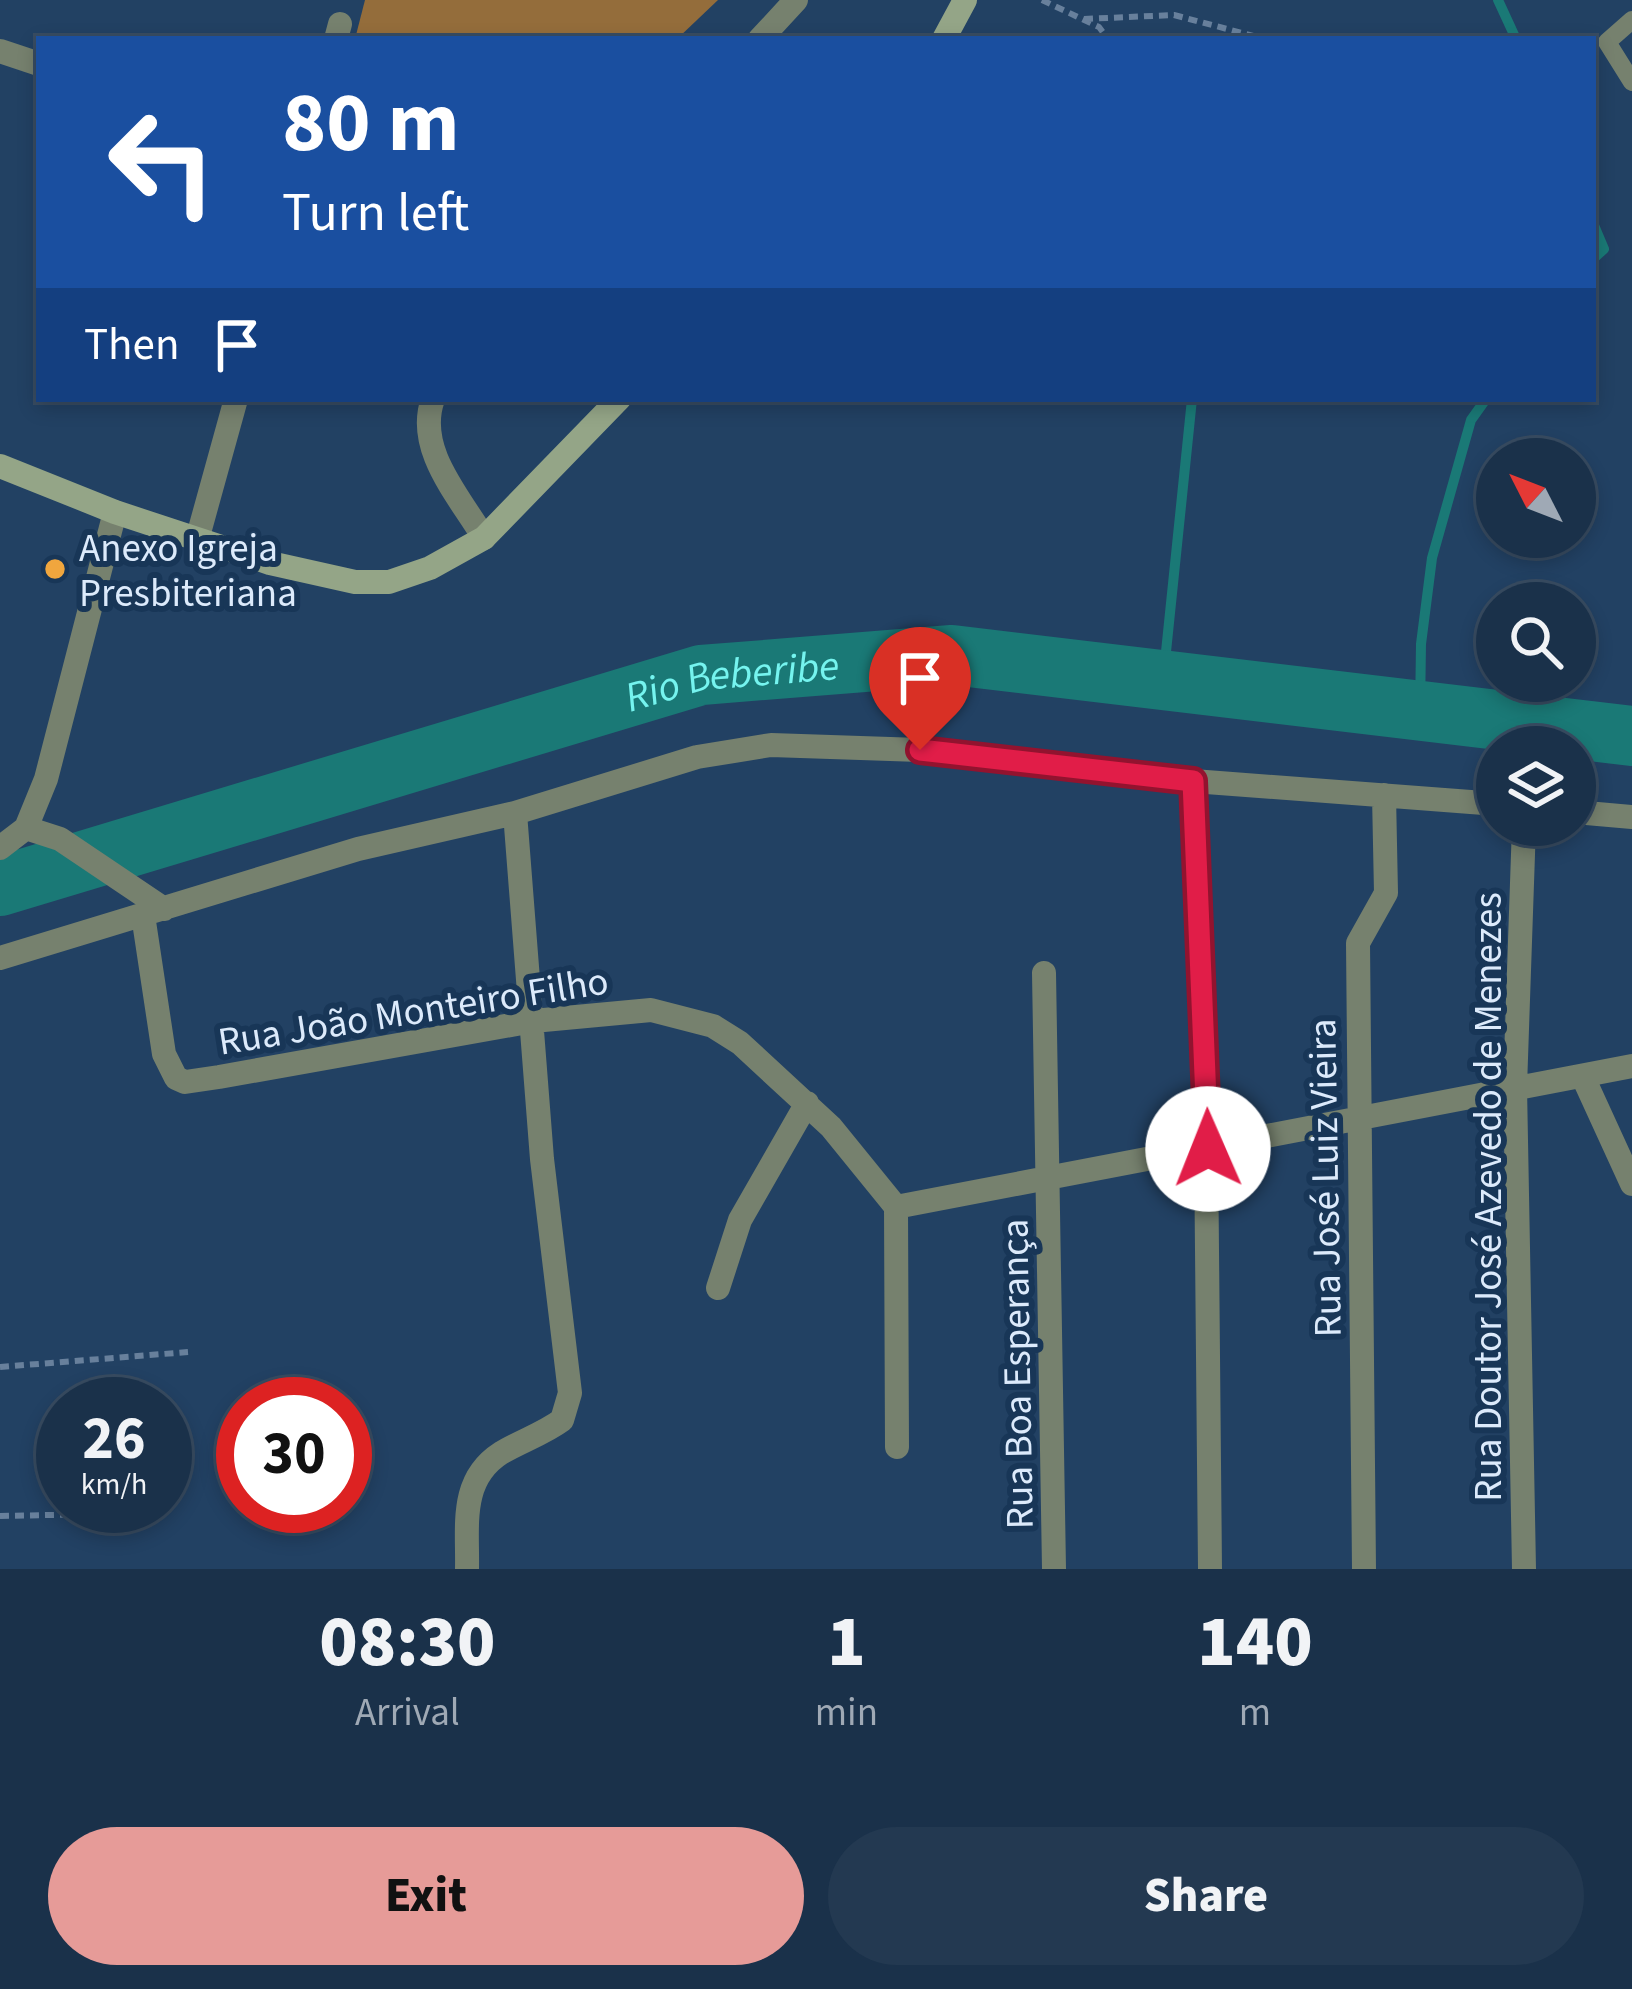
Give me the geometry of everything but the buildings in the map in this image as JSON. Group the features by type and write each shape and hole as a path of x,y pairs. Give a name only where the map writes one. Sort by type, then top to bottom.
{"street":[{"path":"763,36 796,0"},
{"path":"946,36 965,0"},
{"path":"0,51 36,63"},
{"path":"197,540 235,402"},
{"path":"432,402 427,424 432,452 484,538"},
{"path":"0,466 115,512 270,563 355,582 389,582 430,568 484,538 616,402"},
{"path":"115,512 46,779 14,838 60,839 148,905"},
{"path":"0,958 148,905 514,813 697,757 771,745 920,750 1193,781 1476,802"},
{"path":"1193,781 1208,1149 1210,1569"},
{"name":"Rua José Luiz Vieira","path":"1364,1569 1358,943 1386,893 1384,794"},
{"path":"467,1569 466,1506 480,1470 562,1420 570,1393 542,1159 514,813"},
{"path":"1596,814 1632,817"},
{"name":"Rua Doutor José Azevedo de Menezes","path":"1523,846 1515,1087 1524,1569"},
{"name":"Rua João Monteiro Filho","path":"148,905 164,1054 170,1071 185,1082 533,1021 651,1010 713,1026 740,1042 859,1157 896,1207"},
{"name":"Rua Boa Esperança","path":"1044,973 1054,1569"},
{"path":"897,1447 896,1207 1632,1066"},
{"path":"1583,1076 1632,1184"},
{"path":"718,1288 740,1220 807,1103"}],"lane":[{"path":"1632,20 1606,42 1632,82"}],"path":[{"path":"1042,0 1099,27 1106,36"},
{"path":"1084,19 1174,15 1254,36"},
{"path":"0,1367 188,1352"},
{"path":"0,1516 36,1515"}],"shaded area":[{"path":"365,0 718,0 680,36 356,36"}],"waterway":[{"path":"1498,0 1515,36"},
{"path":"1596,230 1604,249 1596,256"},
{"path":"1163,681 1192,402"},
{"path":"1420,713 1421,644 1432,558 1471,420 1484,402"},
{"name":"Rio Beberibe","path":"0,886 701,675 952,655 1632,736"}],"place":[{"name":"Anexo Igreja Presbiteriana","path":"55,569"}],"route":[{"path":"920,750 1193,781 1208,1149"}]}
